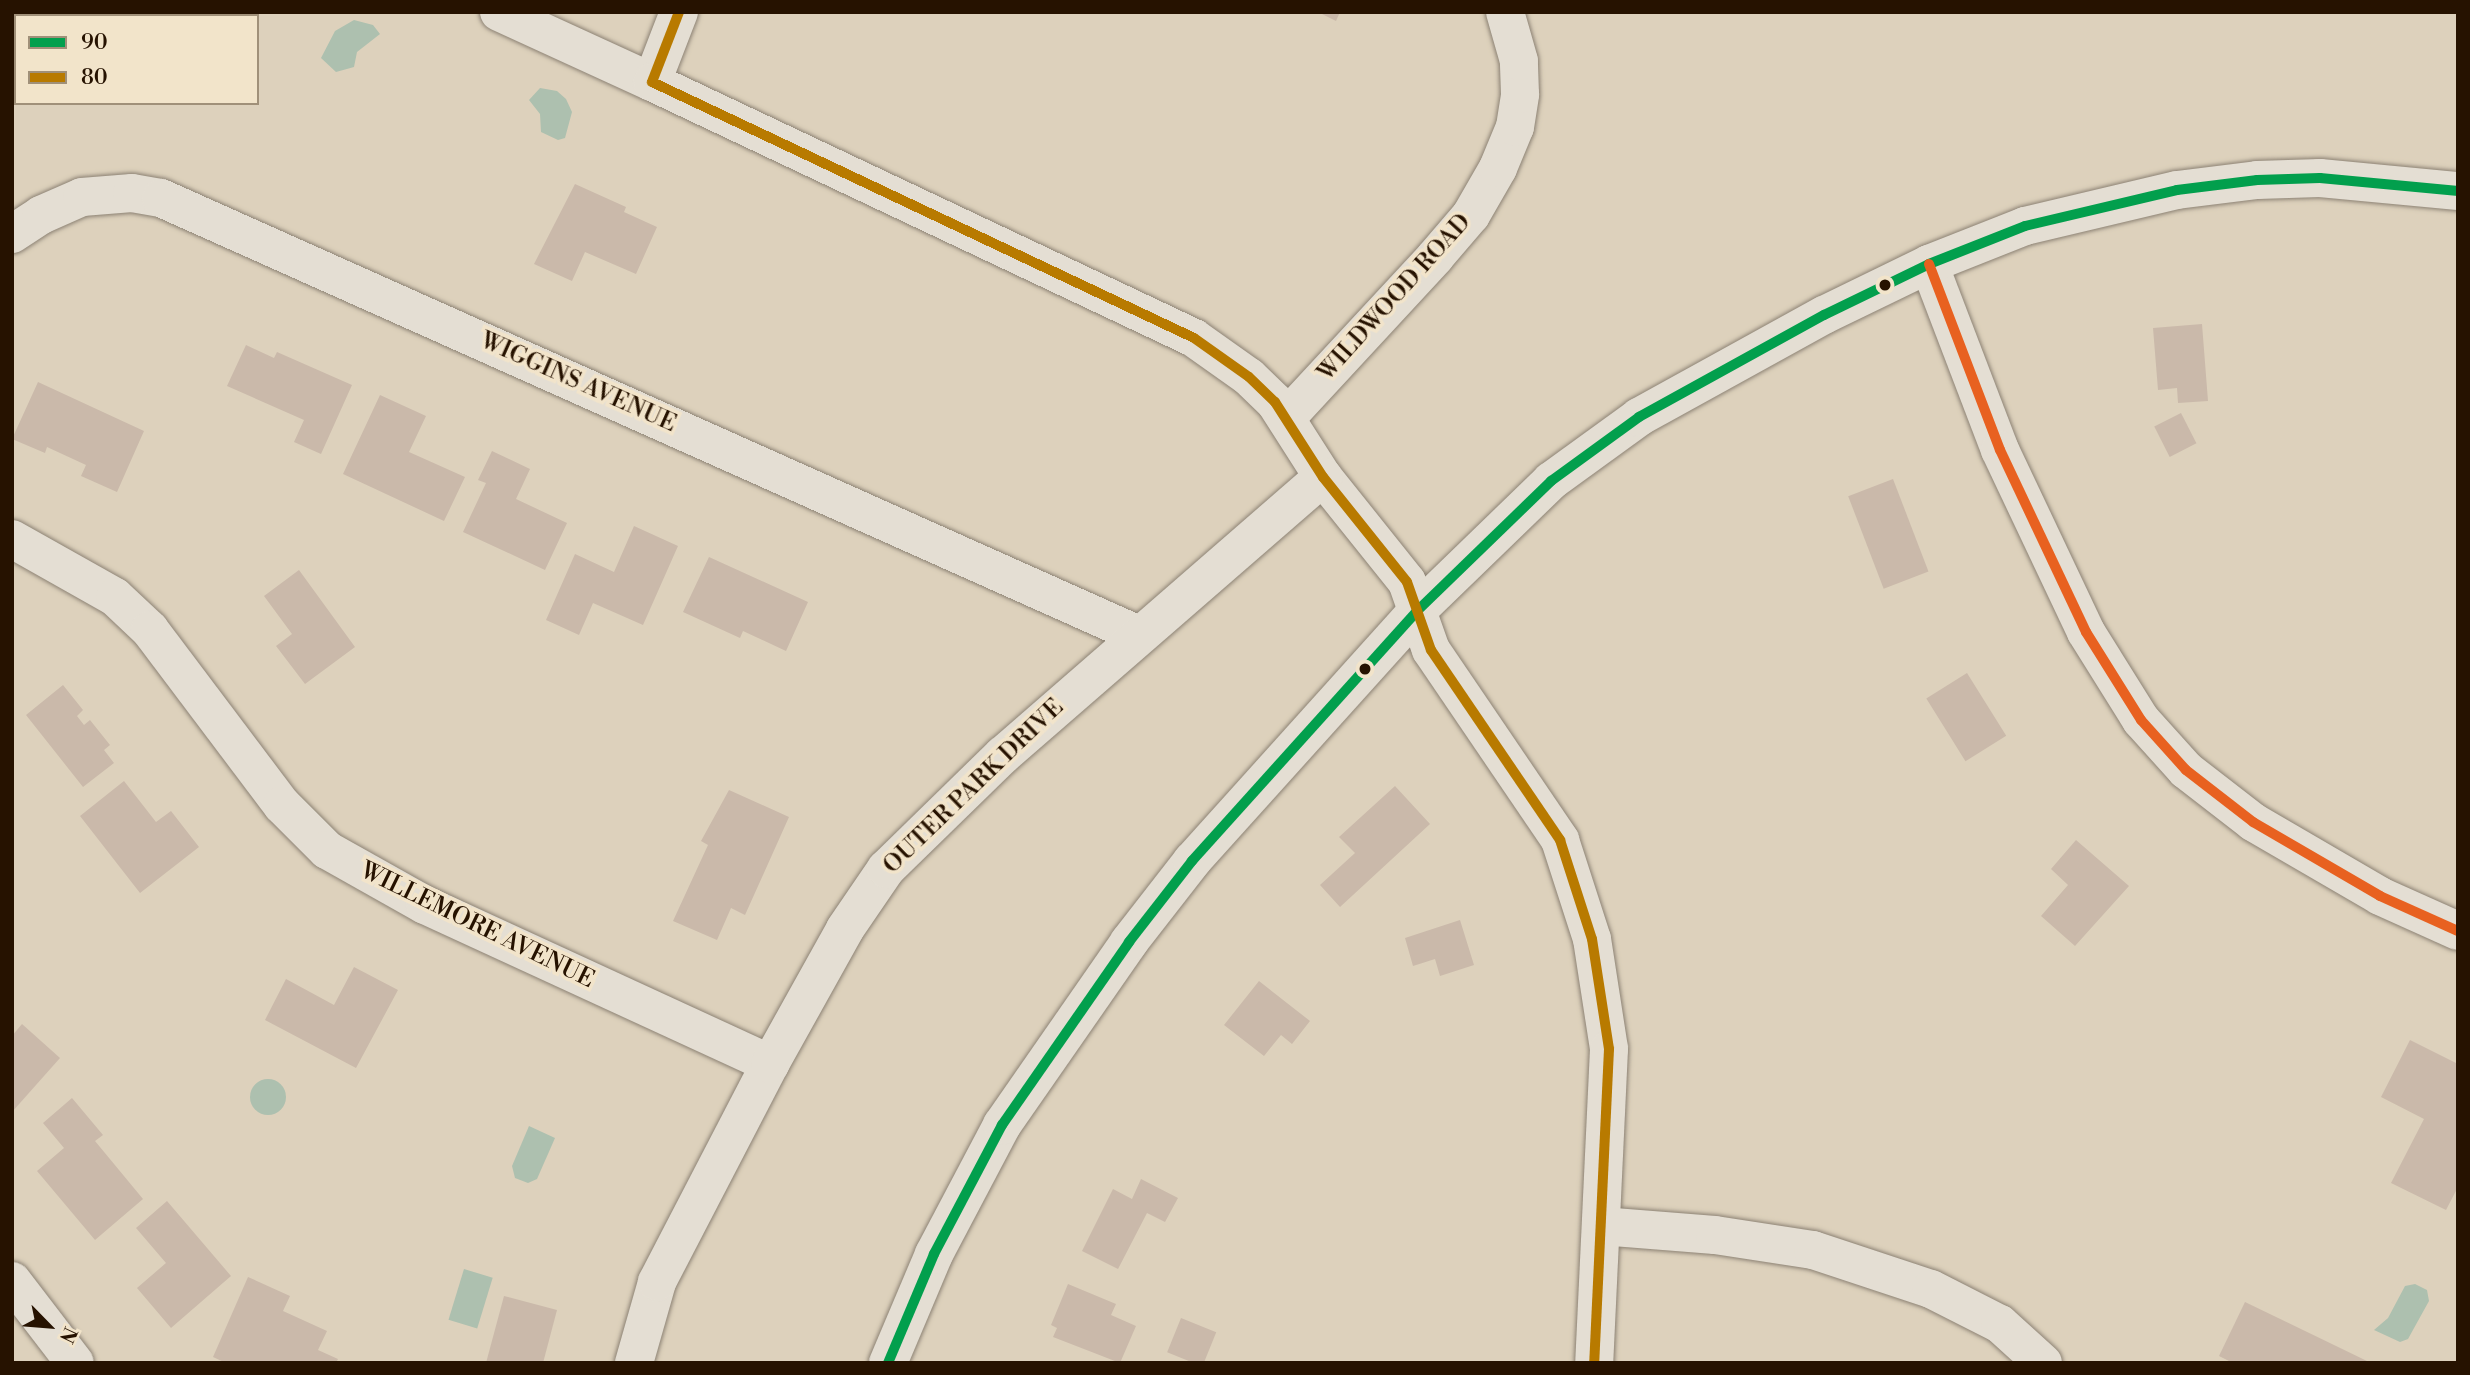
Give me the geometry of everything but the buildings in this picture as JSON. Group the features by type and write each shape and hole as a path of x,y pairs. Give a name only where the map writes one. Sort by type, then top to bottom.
{"street":[{"path":"499,12 1194,338 1249,377 1287,417 1323,477 1407,582 1431,650 1560,840 1592,939 1609,1049 1594,1363"},
{"path":"652,82 679,12"},
{"name":"WILDWOOD ROAD","path":"1287,417 1471,215 1498,168 1515,127 1520,94 1519,61 1505,12"},
{"path":"888,1363 934,1254 1002,1125 1072,1019 1192,861 1417,611 1551,481 1639,417 1824,315 1928,264 2025,226 2176,190 2320,178 2458,191"},
{"name":"WIGGINS AVENUE","path":"12,234 82,197 132,193 161,198 1139,635"},
{"path":"1928,264 2006,462 2086,632 2141,720 2186,770 2253,822 2369,890 2458,931"},
{"name":"OUTER PARK DRIVE","path":"634,1363 656,1282 769,1064 845,929 886,869 1003,755 1323,477"},
{"name":"WILLEMORE AVENUE","path":"12,539 75,571 115,597 150,630 282,806 327,850 425,905 769,1064"},
{"path":"1601,1226 1715,1235 1812,1250 1931,1289 2000,1324 2043,1363"},
{"path":"12,1281 75,1363"}],"shaded area":[{"path":"354,20 373,25 380,34 357,52 354,67 336,72 321,58 335,31"},
{"path":"540,88 557,91 566,99 572,112 565,138 558,140 541,132 540,114 529,100"},
{"path":"268,1079 281,1084 286,1097 281,1110 268,1115 255,1110 250,1097 255,1084"},
{"path":"529,1126 555,1138 537,1179 528,1183 515,1178 512,1166"},
{"path":"464,1269 493,1278 477,1328 449,1320"},
{"path":"2415,1284 2427,1290 2429,1301 2408,1339 2400,1342 2374,1330 2388,1318 2405,1286"}],"transit line":[{"name":"80","path":"679,12 652,82 1194,338 1249,377 1275,402 1323,477 1407,582 1431,650 1560,840 1592,939 1609,1049 1594,1363"},
{"name":"90","path":"888,1363 934,1254 1002,1125 1129,942 1192,861 1417,611 1551,481 1639,417 1824,315 1929,264 2025,226 2177,190 2257,180 2320,178 2458,191"},
{"path":"1929,264 2000,450 2086,632 2141,720 2186,770 2253,822 2380,896 2458,931"}]}
